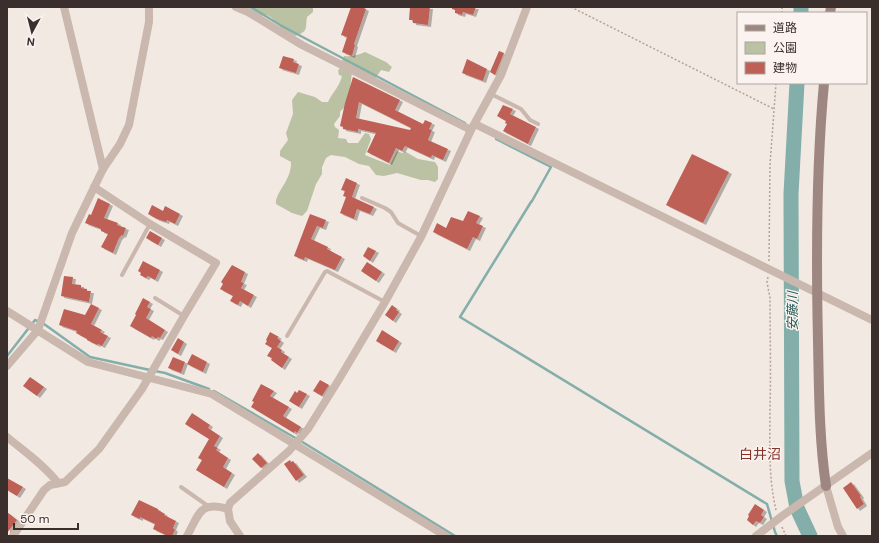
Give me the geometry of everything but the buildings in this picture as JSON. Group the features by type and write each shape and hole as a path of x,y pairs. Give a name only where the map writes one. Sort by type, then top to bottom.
{"street":[{"path":"64,7 103,169"},
{"path":"7,366 38,330 72,233 103,169 120,144 129,125 149,22 149,7"},
{"path":"236,7 248,12 302,45 872,320"},
{"path":"240,536 230,521 228,509 230,503 289,451 308,429 385,302 421,237 473,127 501,75 527,7"},
{"path":"824,84 817,182 816,293 820,433 826,486 838,527 843,536"},
{"path":"12,536 44,490 50,485 65,482 99,449 142,389 216,263 150,224 94,187"},
{"path":"7,311 88,362 212,394 296,443 446,536"},
{"path":"7,437 30,454 58,483"},
{"path":"756,536 780,517 872,453"},
{"path":"187,536 201,511 208,506 228,509"}],"lane":[{"path":"490,94 521,109 530,120 538,124"},
{"path":"362,198 385,208 391,212 398,223 421,237"},
{"path":"122,275 150,224"},
{"path":"287,336 327,271 385,302"},
{"path":"155,298 184,316"},
{"path":"181,487 208,506"}],"path":[{"path":"570,7 774,109"},
{"path":"776,84 770,165 769,270 767,282 770,298 770,452 773,499 786,536"}],"green space":[{"path":"250,7 313,7 313,12 307,17 306,29 302,33 295,36 282,29 272,18 267,15 261,16 250,9"},
{"path":"365,52 386,62 392,67 389,72 381,70 375,79 353,68 347,103 340,111 340,116 334,124 339,130 338,138 346,139 348,143 358,143 365,133 369,134 371,139 365,155 390,165 397,151 402,153 406,152 418,159 435,162 438,167 438,179 435,182 421,180 397,173 384,176 376,175 369,166 359,164 345,157 331,155 326,158 322,167 322,174 316,184 307,211 302,216 292,213 276,204 276,199 291,168 291,162 280,156 280,151 288,140 286,133 293,114 292,100 298,92 315,97 322,102 328,102 341,80 342,76 339,75 338,71 343,63 342,60 344,56 355,56"}],"waterway":[{"path":"251,7 280,25 465,123"},
{"name":"安藤川","path":"801,7 801,12"},
{"name":"安藤川","path":"797,84 791,194 792,481 797,508 810,536"},
{"path":"496,139 551,167 532,201 460,317 767,504 777,536"},
{"path":"7,356 35,320 44,324 90,357 150,370"},
{"path":"155,371 165,373 209,389"},
{"path":"214,391 304,443 455,536"}],"district":[{"name":"白井沼","path":"760,454"}]}
